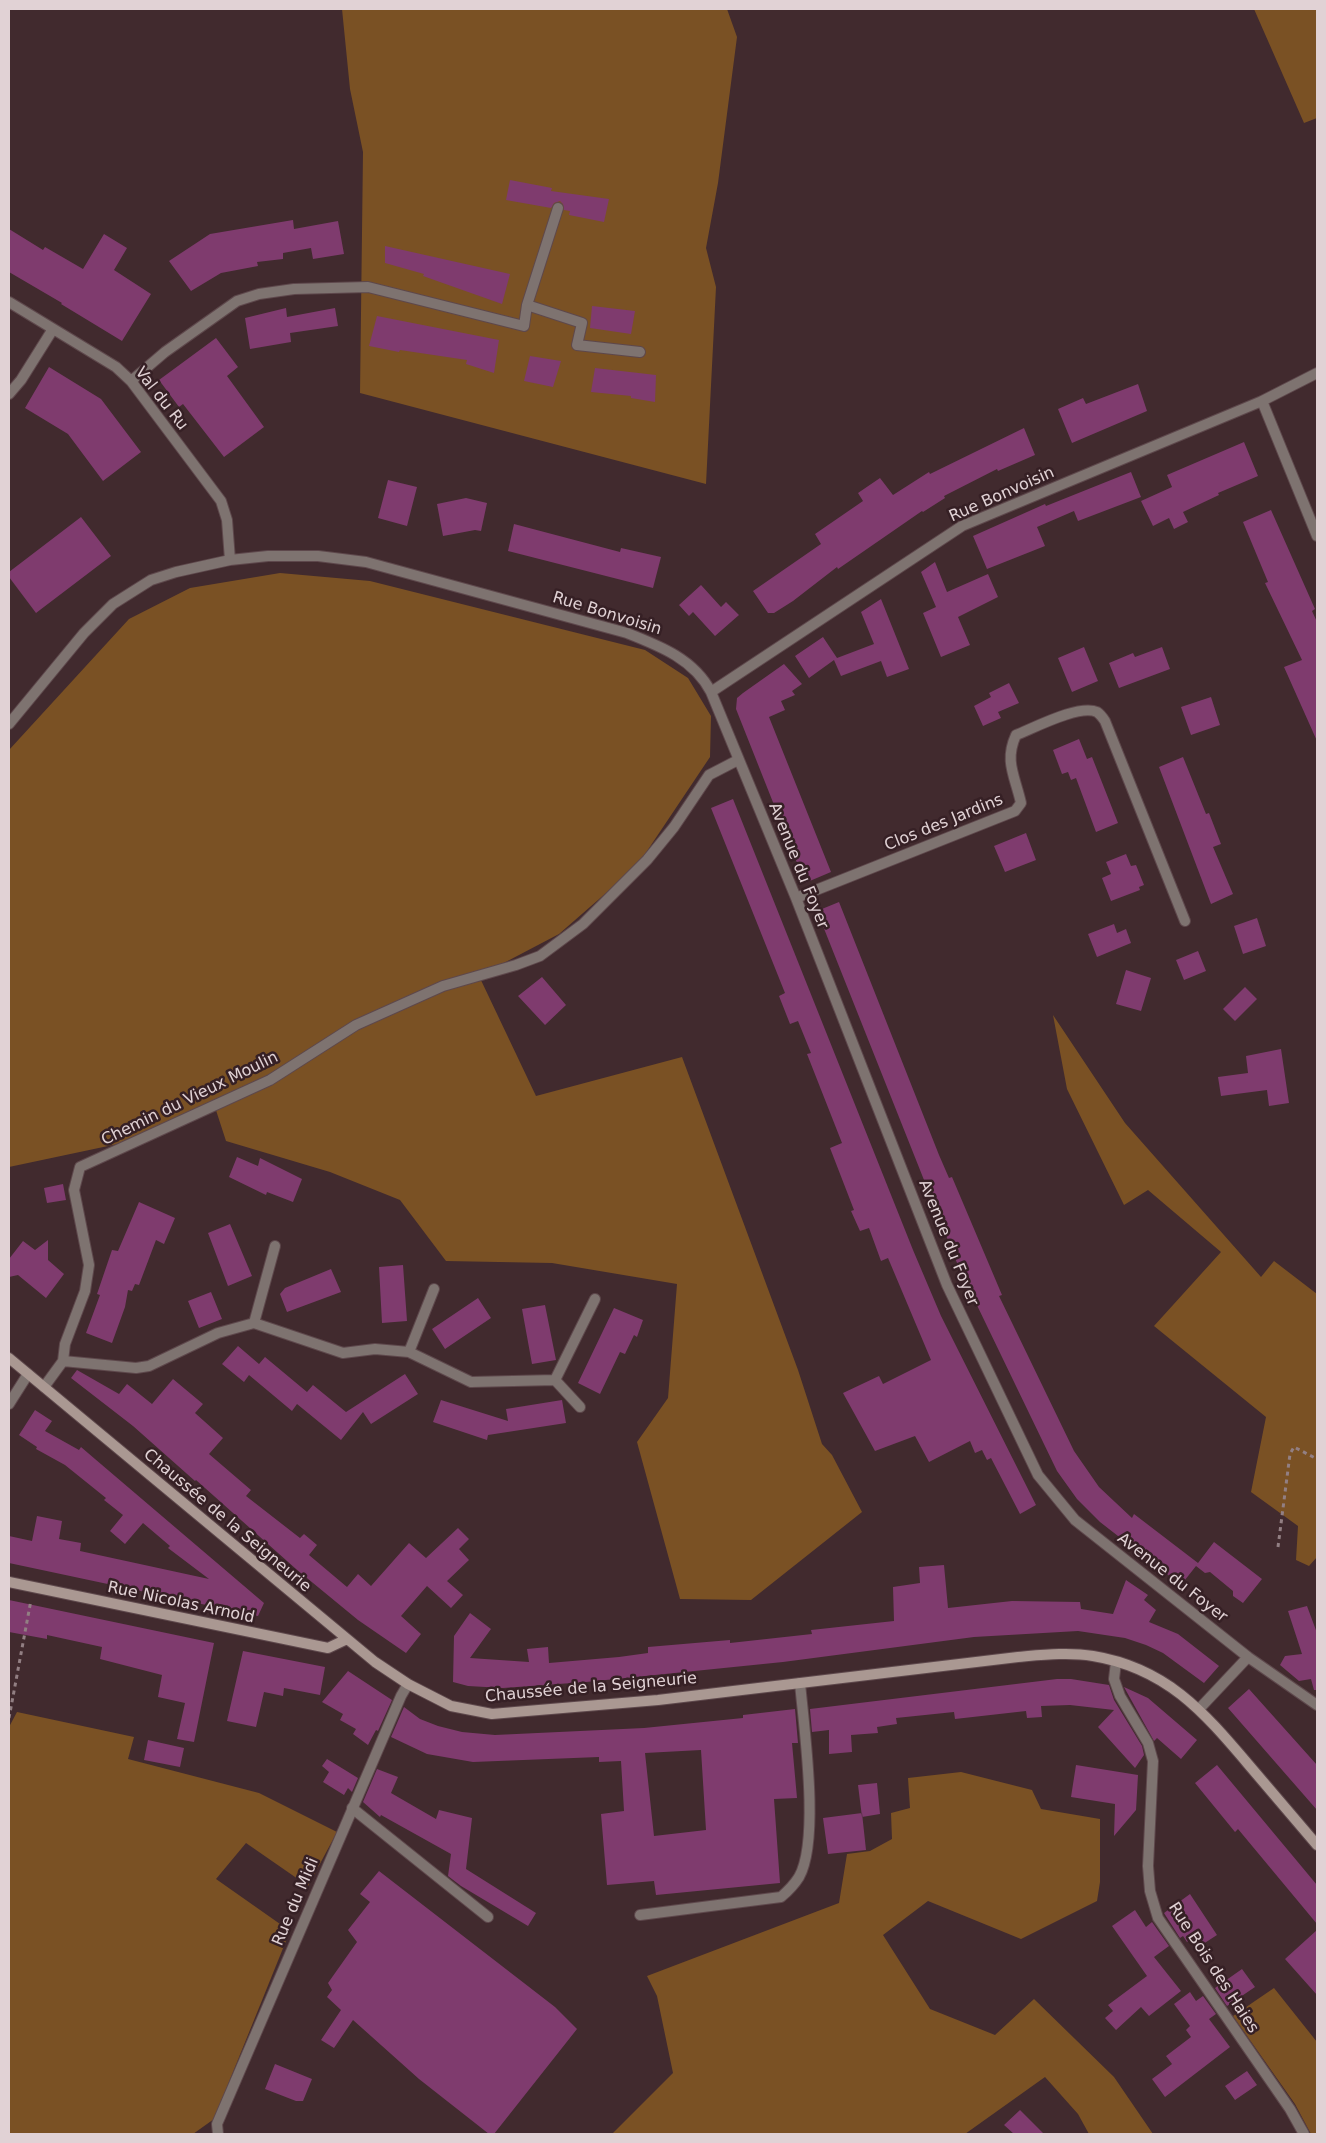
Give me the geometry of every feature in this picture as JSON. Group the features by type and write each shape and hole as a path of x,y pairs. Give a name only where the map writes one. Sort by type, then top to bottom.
{"main road":[{"name":"Chaussée de la Seigneurie","path":"9,1358 345,1640 408,1684 451,1706 492,1714 658,1700 1047,1654 1094,1656 1153,1675 1200,1708 1317,1845"},
{"name":"Rue Nicolas Arnold","path":"9,1582 328,1648 345,1640"}],"street":[{"path":"131,381 165,352 237,301 259,294 294,289 368,287 524,326 527,305 558,208"},
{"name":"Val du Ru","path":"9,302 116,368 131,381 221,501 227,520 230,560"},
{"path":"527,305 582,323 577,345 640,352"},
{"path":"9,394 21,380 53,329"},
{"name":"Rue Bonvoisin","path":"9,724 84,633 114,604 151,580 176,572 230,560 268,556 318,556 366,562 627,633 664,648 686,662 704,678 712,692 962,526 1262,401 1317,373"},
{"path":"1262,401 1317,536"},
{"name":"Avenue du Foyer","path":"712,692 738,760 796,898 947,1285 1038,1475 1075,1520 1248,1657 1317,1705"},
{"name":"Clos des Jardins","path":"796,898 1015,811 1021,803 1009,762 1010,748 1016,735 1072,712 1088,710 1097,713 1105,721 1185,921"},
{"name":"Chemin du Vieux Moulin","path":"44,1387 63,1361 65,1344 85,1291 89,1265 74,1190 80,1167 270,1080 356,1025 443,986 516,965 540,956 583,924 647,860 674,827 709,775 738,760"},
{"path":"254,1323 275,1246"},
{"path":"409,1352 434,1289"},
{"path":"555,1380 595,1299"},
{"path":"63,1361 142,1367 218,1333 254,1323 343,1353 375,1349 409,1352 471,1382 555,1380 580,1407"},
{"path":"9,1404 28,1374"},
{"path":"1200,1708 1248,1657"},
{"name":"Rue Bois des Haies","path":"1116,1662 1114,1678 1120,1696 1148,1743 1153,1761 1148,1866 1150,1891 1158,1918 1290,2108 1304,2134"},
{"path":"640,1915 780,1897 791,1888 799,1877 806,1850 810,1800 800,1683"},
{"name":"Rue du Midi","path":"218,2134 217,2124 352,1808 408,1684"},
{"path":"352,1808 488,1917"}],"path":[{"path":"1278,1547 1290,1454 1294,1447 1317,1459"},
{"path":"9,1718 33,1588"}],"shaded area":[{"path":"342,9 727,9 737,37 718,183 706,248 716,287 706,484 360,393 363,152 350,89"},
{"path":"1254,9 1317,9 1317,118 1304,123"},
{"path":"280,573 370,581 645,650 688,678 711,716 710,757 637,866 559,934 479,976 536,1096 682,1057 798,1370 822,1444 832,1455 862,1512 751,1600 680,1599 637,1442 668,1398 677,1284 552,1263 446,1261 400,1200 330,1172 226,1141 213,1101 127,1142 9,1167 9,750 129,619 190,588"},
{"path":"1053,1015 1125,1123 1261,1277 1274,1261 1317,1294 1317,1557 1309,1566 1296,1560 1298,1526 1251,1492 1266,1417 1154,1326 1221,1252 1148,1190 1124,1205 1067,1089"},
{"path":"17,1712 134,1737 128,1759 259,1793 337,1832 308,1886 246,1843 216,1879 290,1931 214,2119 193,2134 9,2134 9,1727"},
{"path":"961,1772 1032,1790 1041,1809 1100,1819 1100,1882 1097,1901 1021,1939 928,1901 883,1935 930,2009 995,2035 1034,1999 1114,2077 1153,2134 1089,2134 1078,2114 1045,2077 965,2134 612,2134 673,2073 657,1996 647,1976 839,1903 847,1854 870,1851 892,1839 891,1813 910,1808 908,1778"},
{"path":"1274,1988 1317,2042 1317,2134 1311,2134 1295,2104 1233,2016"}],"building":[{"path":"510,180 552,188 551,191 609,199 604,222 569,215 570,211 564,210 563,204 560,201 554,203 551,208 506,200"},
{"path":"293,220 294,229 338,221 344,254 313,259 311,248 283,253 283,259 257,262 258,266 221,273 191,291 169,261 210,234"},
{"path":"9,229 43,250 45,247 83,269 104,234 127,248 114,270 151,294 122,341 9,272"},
{"path":"385,246 510,274 502,304 423,276 424,274 385,263"},
{"path":"592,306 635,311 631,334 590,328"},
{"path":"286,308 287,317 335,308 338,326 290,333 291,342 250,349 245,318"},
{"path":"377,316 499,340 494,373 466,364 467,360 400,350 399,352 369,346"},
{"path":"216,338 238,367 227,376 264,427 224,457 183,404 179,407 159,380"},
{"path":"530,356 561,361 553,387 524,381"},
{"path":"49,367 101,399 141,452 103,481 68,434 25,408"},
{"path":"595,368 656,375 655,402 631,398 631,396 591,392"},
{"path":"1138,384 1147,411 1072,443 1058,409 1083,398 1086,404"},
{"path":"1024,428 1035,455 998,471 997,469 944,496 945,498 922,511 838,569 837,567 793,601 774,613 768,613 753,591 821,544 815,534 863,501 858,493 880,478 893,495 929,472 930,474"},
{"path":"1244,442 1258,476 1218,493 1219,495 1183,512 1188,522 1174,529 1169,518 1153,526 1141,501 1172,487 1167,475"},
{"path":"1131,472 1141,497 1078,521 1074,511 1037,527 1045,546 987,569 973,536 1045,504 1046,506"},
{"path":"388,480 417,487 407,526 378,518"},
{"path":"466,498 487,503 481,531 475,530 443,536 437,504"},
{"path":"1271,510 1315,609 1312,611 1317,622 1317,741 1284,667 1302,660 1265,583 1268,582 1243,522"},
{"path":"81,517 111,556 36,613 9,577 9,572"},
{"path":"514,524 620,552 621,548 661,557 653,588 508,551"},
{"path":"935,562 947,592 988,574 998,597 958,617 970,645 941,657 923,613 936,607 921,572"},
{"path":"701,585 721,607 726,602 739,615 715,636 693,612 689,616 679,605"},
{"path":"881,599 909,669 887,677 881,661 841,676 834,660 809,678 795,656 823,637 837,658 874,644 861,612"},
{"path":"1084,647 1098,681 1072,692 1058,658"},
{"path":"1162,647 1170,669 1119,688 1109,663 1133,653 1135,657"},
{"path":"784,664 802,684 792,691 795,695 781,701 785,710 769,717 831,872 805,883 736,709 737,698"},
{"path":"1009,683 1019,703 998,712 1001,718 983,726 974,706 991,697 989,693"},
{"path":"1211,697 1220,725 1191,735 1181,707"},
{"path":"1079,739 1087,759 1092,757 1118,823 1096,832 1076,778 1071,780 1068,772 1062,774 1053,750"},
{"path":"1183,757 1206,814 1209,813 1221,844 1213,847 1233,894 1211,904 1159,767"},
{"path":"733,799 941,1316 1036,1505 1020,1514 991,1458 987,1460 982,1450 975,1453 970,1441 929,1462 915,1436 875,1451 843,1393 879,1376 883,1384 931,1360 888,1258 881,1261 869,1228 860,1231 851,1211 854,1210 830,1148 842,1143 807,1054 811,1053 798,1021 790,1024 779,996 785,993 711,808"},
{"path":"1026,833 1036,860 1005,872 994,846"},
{"path":"1126,854 1131,866 1136,865 1144,885 1139,887 1140,890 1111,901 1102,878 1111,874 1106,862"},
{"path":"839,902 939,1155 949,1178 952,1177 1002,1295 999,1296 1074,1451 1099,1487 1132,1518 1134,1514 1198,1563 1214,1542 1262,1579 1243,1603 1233,1596 1233,1591 1210,1572 1205,1573 1196,1566 1181,1585 1100,1522 1077,1499 1057,1471 959,1268 817,911"},
{"path":"1257,918 1266,946 1243,954 1234,926"},
{"path":"1114,924 1117,933 1126,929 1131,943 1097,957 1088,934"},
{"path":"1198,951 1206,971 1184,980 1176,960"},
{"path":"1126,970 1151,978 1141,1011 1116,1004"},
{"path":"542,977 566,1005 545,1025 518,996"},
{"path":"1245,987 1257,999 1235,1021 1223,1009"},
{"path":"1281,1049 1289,1103 1269,1106 1267,1090 1221,1096 1218,1077 1248,1073 1246,1056"},
{"path":"237,1157 258,1166 260,1158 302,1179 293,1202 267,1192 266,1195 229,1177"},
{"path":"63,1184 66,1200 47,1203 44,1188"},
{"path":"139,1202 175,1218 164,1244 156,1240 139,1285 135,1284 132,1291 128,1290 125,1307 112,1343 86,1333 100,1295 97,1294 112,1250 118,1251"},
{"path":"230,1224 252,1276 228,1286 208,1233"},
{"path":"48,1240 48,1260 64,1274 46,1298 18,1275 9,1277 9,1259 23,1241 35,1250"},
{"path":"403,1265 407,1321 382,1323 379,1267"},
{"path":"331,1269 341,1292 287,1312 280,1294 285,1288"},
{"path":"211,1292 222,1319 199,1328 188,1301"},
{"path":"478,1298 491,1318 445,1349 432,1329"},
{"path":"545,1305 556,1360 532,1364 522,1309"},
{"path":"614,1308 643,1320 637,1337 634,1335 625,1354 620,1352 600,1394 578,1383"},
{"path":"238,1346 259,1364 265,1357 307,1392 313,1385 346,1412 405,1374 418,1394 371,1424 363,1412 341,1440 297,1404 292,1411 249,1375 244,1382 222,1364"},
{"path":"77,1370 119,1394 127,1384 152,1404 173,1379 203,1404 195,1413 223,1438 209,1454 251,1490 246,1496 300,1538 304,1534 317,1545 309,1555 347,1587 358,1574 371,1586 409,1543 426,1558 458,1528 469,1539 459,1549 469,1560 447,1581 463,1595 451,1608 427,1586 401,1616 421,1634 406,1653 358,1620 296,1569 133,1426 71,1378"},
{"path":"441,1400 508,1421 506,1409 562,1400 566,1423 488,1435 487,1440 433,1422"},
{"path":"35,1410 52,1421 45,1431 79,1450 81,1447 264,1603 258,1616 9,1563 9,1536 32,1541 37,1516 62,1521 59,1539 81,1543 80,1551 209,1579 168,1548 170,1546 143,1523 125,1544 110,1531 123,1515 104,1500 106,1498 65,1465 36,1449 37,1447 19,1435"},
{"path":"944,1565 948,1608 1012,1601 1080,1602 1081,1609 1113,1614 1126,1580 1148,1595 1144,1600 1156,1610 1149,1622 1178,1634 1219,1666 1204,1683 1163,1653 1146,1645 1125,1638 1078,1631 974,1637 783,1662 586,1682 503,1688 468,1686 453,1682 454,1636 470,1613 491,1629 470,1658 529,1662 527,1649 548,1647 549,1663 619,1657 648,1653 648,1647 730,1640 730,1643 812,1634 811,1630 894,1621 893,1587 920,1583 919,1567"},
{"path":"9,1600 214,1643 194,1742 177,1739 185,1703 158,1697 162,1675 100,1659 102,1647 47,1635 47,1639 9,1632"},
{"path":"1307,1606 1317,1633 1317,1690 1314,1690 1311,1679 1299,1681 1280,1665 1285,1656 1302,1654 1288,1611"},
{"path":"243,1651 325,1667 320,1695 284,1688 283,1696 264,1692 256,1727 227,1721"},
{"path":"348,1671 392,1700 378,1731 376,1730 368,1745 353,1734 356,1729 340,1720 343,1714 322,1702"},
{"path":"1057,1679 1071,1679 1109,1685 1114,1700 1142,1746 1144,1755 1135,1768 1098,1727 1114,1710 1070,1705 1041,1706 1042,1717 1027,1718 1026,1711 955,1719 954,1712 896,1718 897,1724 877,1727 878,1733 851,1735 852,1752 829,1754 829,1730 812,1732 810,1709"},
{"path":"1124,1687 1148,1698 1197,1740 1181,1759 1157,1738 1154,1741"},
{"path":"1249,1689 1317,1765 1317,1810 1228,1708"},
{"path":"404,1707 420,1719 438,1726 462,1732 495,1735 644,1728 743,1718 743,1715 795,1709 798,1743 792,1743 797,1798 774,1799 780,1883 656,1895 654,1881 607,1885 601,1814 624,1811 621,1761 599,1762 599,1757 473,1762 427,1754 391,1737","holes":["701,1750 706,1830 654,1836 645,1753"]},
{"path":"148,1740 184,1748 180,1767 144,1760"},
{"path":"327,1759 358,1778 352,1792 348,1788 344,1795 323,1782 329,1772 322,1766"},
{"path":"1076,1765 1138,1775 1136,1810 1114,1836 1115,1804 1071,1797"},
{"path":"1217,1765 1317,1885 1317,1924 1238,1829 1235,1832 1195,1783"},
{"path":"377,1769 398,1777 391,1793 436,1819 439,1810 472,1818 466,1869 536,1913 528,1926 461,1886 448,1876 451,1854 381,1815 380,1817 363,1802"},
{"path":"877,1783 880,1814 862,1817 858,1785"},
{"path":"862,1813 866,1850 828,1854 823,1818"},
{"path":"379,1871 555,2007 577,2029 494,2134 489,2134 419,2079 353,2020 334,2048 321,2040 341,2010 327,1997 332,1990 328,1983 357,1942 348,1930 370,1902 360,1894"},
{"path":"1190,1894 1217,1935 1200,1946 1194,1937 1187,1942 1183,1936 1180,1938 1164,1913"},
{"path":"1135,1910 1146,1927 1152,1922 1169,1946 1154,1957 1181,1991 1149,2016 1141,2007 1116,2030 1105,2018 1113,2011 1108,2005 1147,1976 1112,1926"},
{"path":"1317,1930 1317,1995 1285,1959"},
{"path":"1242,1969 1255,1987 1227,2006 1215,1988"},
{"path":"1190,1992 1196,2001 1203,1996 1216,2014 1209,2019 1230,2047 1165,2097 1152,2079 1172,2064 1166,2056 1191,2037 1186,2030 1190,2026 1174,2004"},
{"path":"275,2064 312,2079 303,2101 296,2101 265,2089"},
{"path":"1247,2071 1257,2085 1235,2100 1225,2086"},
{"path":"1020,2110 1044,2134 1014,2134 1004,2125"}]}
